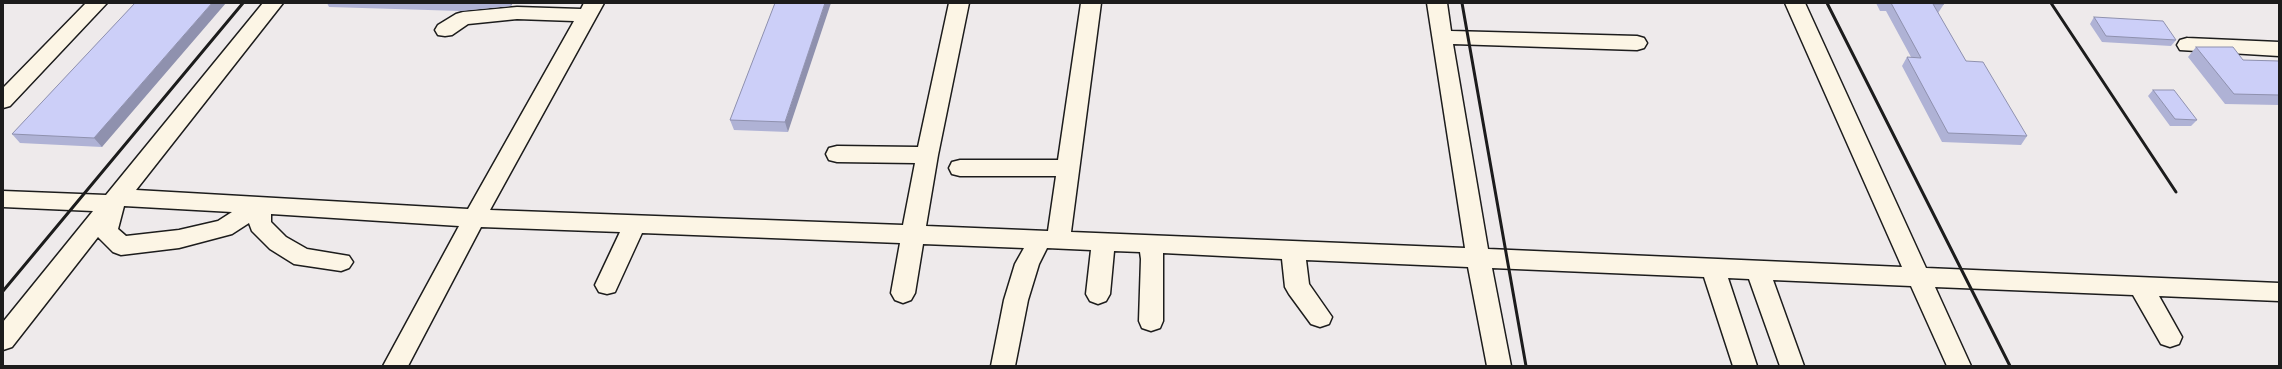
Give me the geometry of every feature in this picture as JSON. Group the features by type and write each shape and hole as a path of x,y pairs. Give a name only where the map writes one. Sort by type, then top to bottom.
{"lane":[{"path":"3,101 97,3"},
{"path":"3,340 274,3"},
{"path":"903,293 927,155 959,3"},
{"path":"1002,366 1016,300 1026,264 1049,240 1067,168 1091,3"},
{"path":"1437,3 1478,258 1499,366"},
{"path":"1795,3 1959,366"},
{"path":"444,30 463,18 590,9"},
{"path":"395,366 474,218 590,9"},
{"path":"1442,37 1637,43"},
{"path":"2187,45 2279,48"},
{"path":"837,154 927,155"},
{"path":"960,168 1067,168"},
{"path":"3,199 116,200 260,205 474,218 913,236 1103,242 2279,292"},
{"path":"116,200 106,231 121,246 179,239 224,228 260,205"},
{"path":"260,205 260,225 278,242 302,258 341,262"},
{"path":"607,285 635,224"},
{"path":"1098,294 1103,242"},
{"path":"1149,244 1153,259 1151,321"},
{"path":"1292,250 1297,287 1320,317"},
{"path":"1713,268 1745,366"},
{"path":"1758,270 1792,366"},
{"path":"2140,286 2170,337"}],"building":[{"path":"135,3 212,3 94,138 12,134"},
{"path":"775,3 825,3 785,122 730,120"},
{"path":"1891,3 1943,3 1944,4 1933,4 1966,61 1983,62 2027,136 1948,133 1907,57 1921,58"},
{"path":"2094,17 2163,21 2176,40 2106,36"},
{"path":"2196,47 2233,47 2243,60 2279,61 2279,95 2234,94"},
{"path":"2153,90 2174,90 2197,120 2175,119"}],"railway":[{"path":"3,291 243,3"},
{"path":"1462,3 1526,366"},
{"path":"1827,3 2010,366"},
{"path":"2051,3 2176,192"}]}
